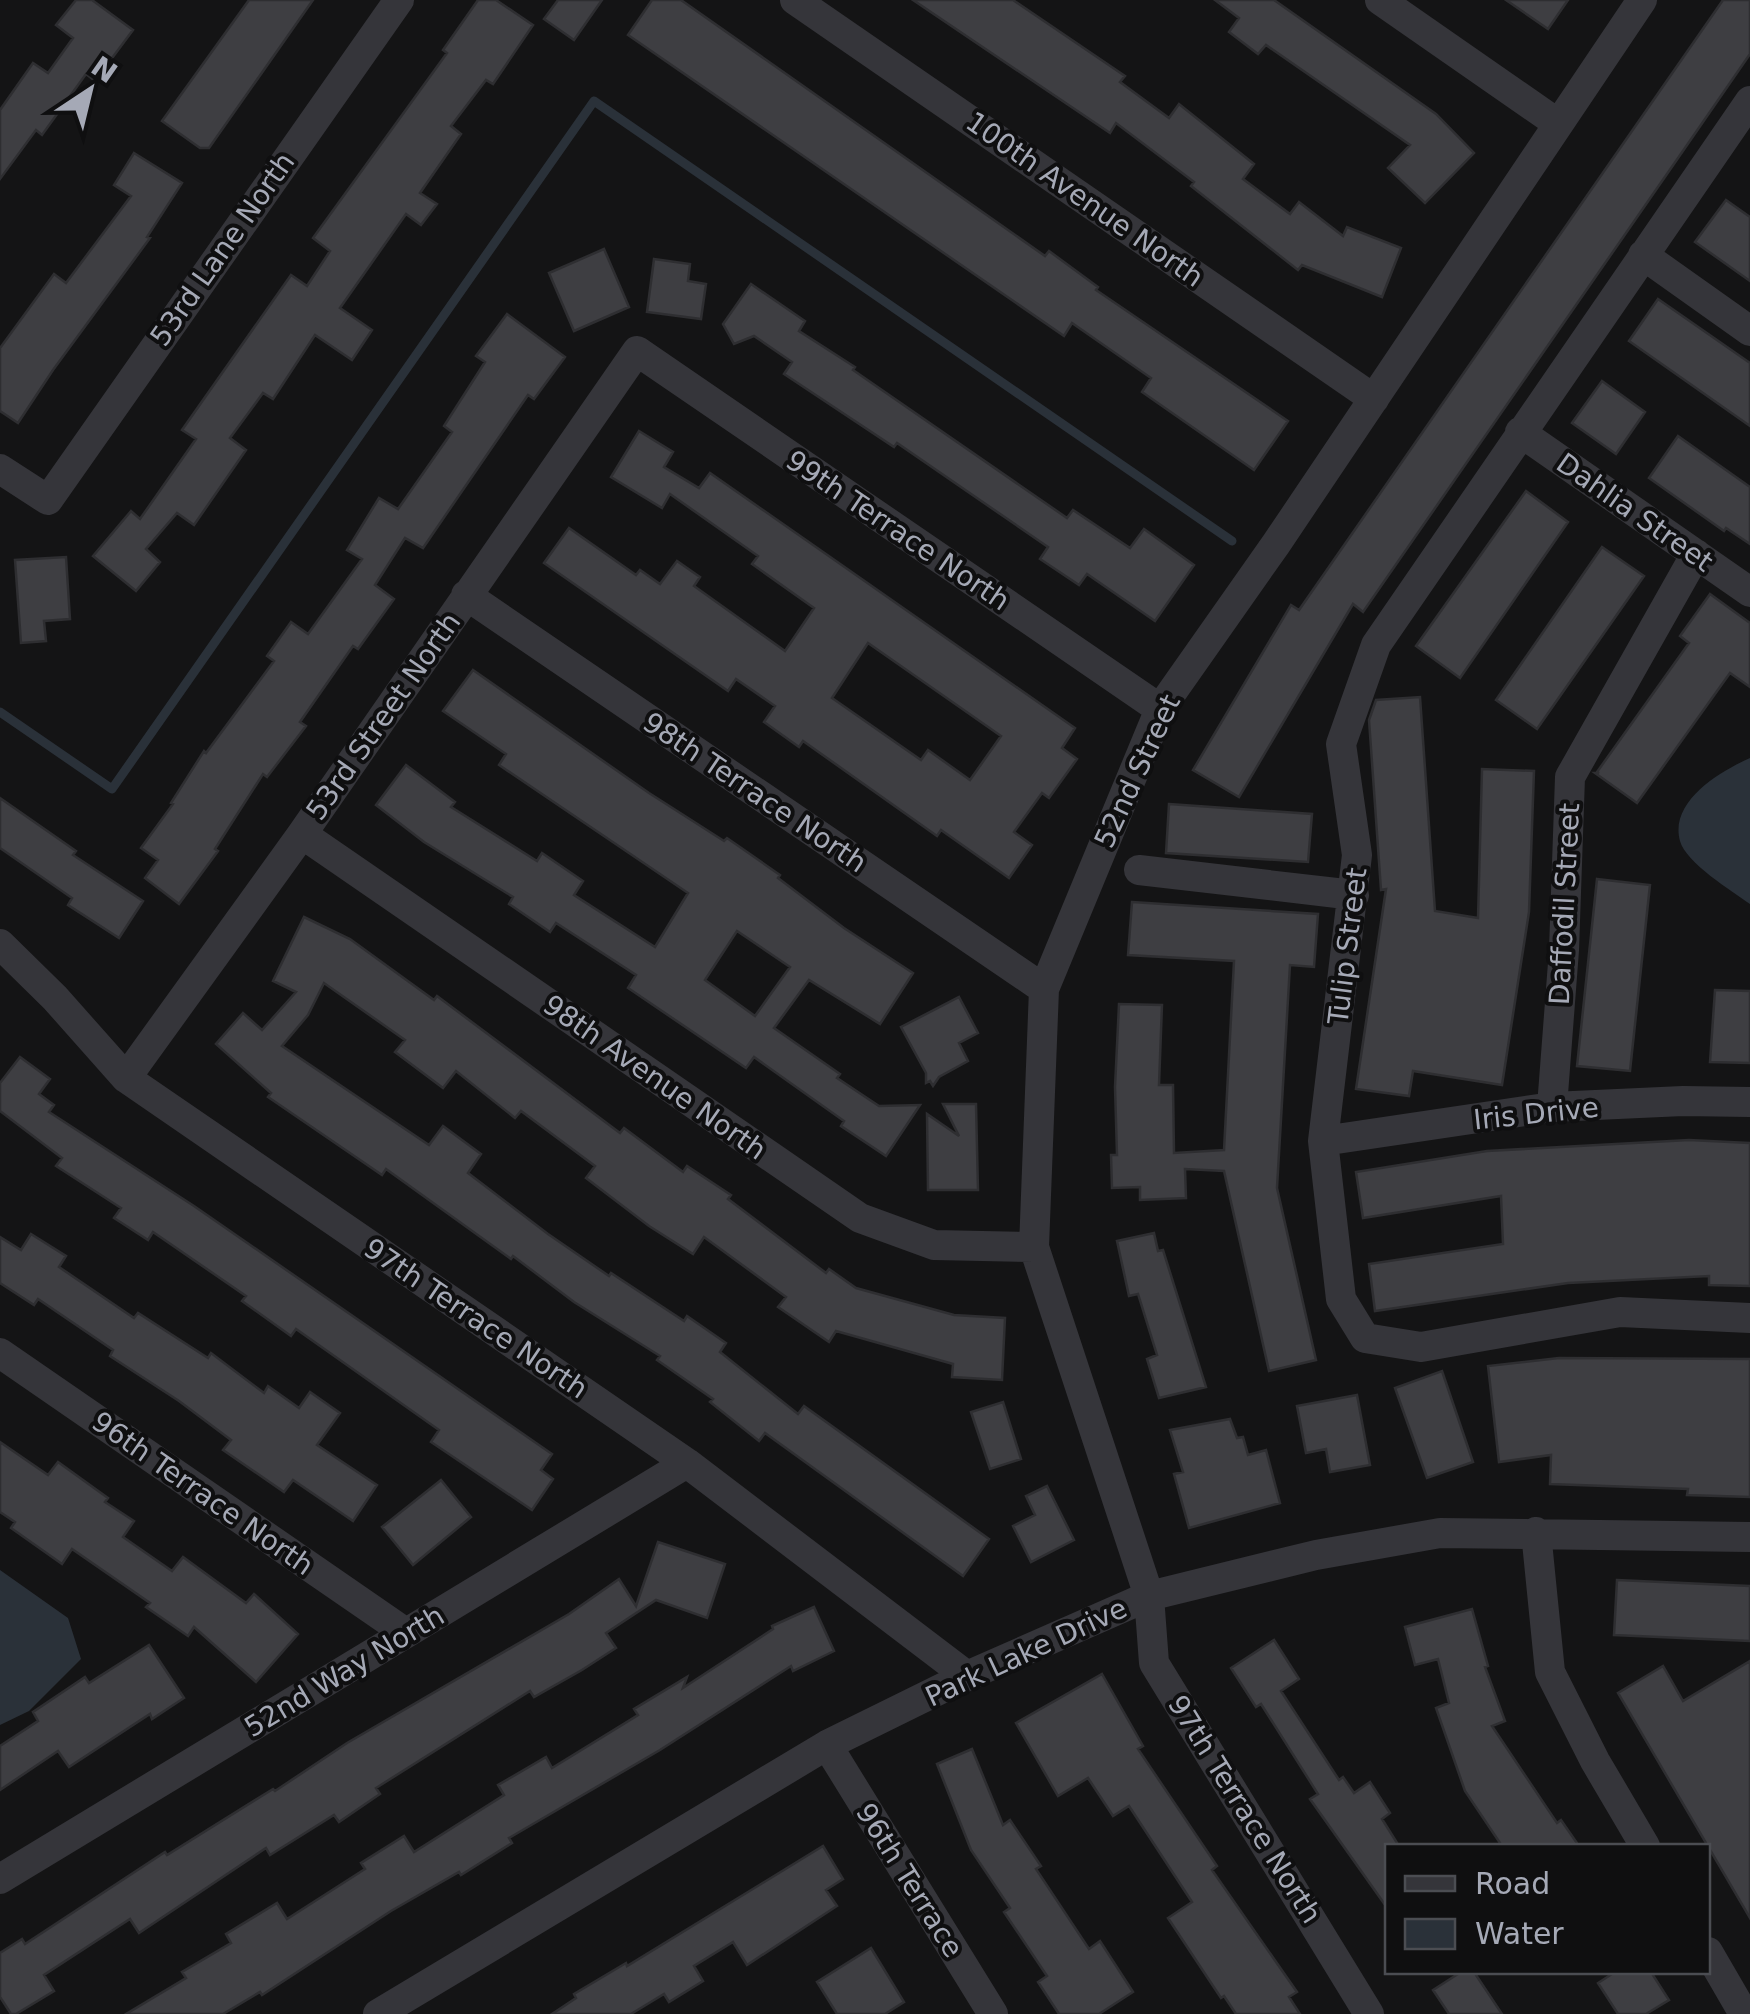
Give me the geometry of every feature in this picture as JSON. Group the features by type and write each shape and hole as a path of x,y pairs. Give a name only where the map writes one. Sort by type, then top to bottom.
{"street":[{"name":"53rd Lane North","path":"0,469 48,500 399,0"},
{"name":"100th Avenue North","path":"795,0 1374,399"},
{"path":"1380,0 1557,123"},
{"name":"52nd Street","path":"1148,1596 1034,1248 1044,989 1160,709 1642,0"},
{"name":"Tulip Street","path":"1750,101 1376,644 1341,744 1358,855 1323,1140 1341,1299 1364,1338 1421,1347 1620,1312 1750,1318"},
{"path":"1643,255 1750,331"},
{"name":"53rd Street North","path":"126,1078 302,834 638,352"},
{"name":"99th Terrace North","path":"638,352 1160,709"},
{"name":"Dahlia Street","path":"1520,432 1750,592"},
{"name":"Daffodil Street","path":"1552,1107 1564,950 1570,776 1696,554"},
{"name":"98th Terrace North","path":"466,595 1044,989"},
{"name":"98th Avenue North","path":"302,834 860,1218 934,1245 1034,1248"},
{"path":"1139,870 1354,895"},
{"name":"97th Terrace North","path":"3,951 126,1078 687,1463 967,1676"},
{"name":"Iris Drive","path":"1323,1140 1552,1107 1750,1102"},
{"name":"96th Terrace North","path":"0,1353 406,1633"},
{"name":"52nd Way North","path":"0,1878 687,1463"},
{"path":"1536,1532 1550,1672 1595,1761 1644,1844"},
{"name":"Park Lake Drive","path":"378,2014 827,1745 967,1676 1148,1596 1316,1555 1440,1533 1750,1536"},
{"name":"97th Terrace North","path":"1148,1596 1154,1663 1370,2014"},
{"name":"96th Terrace","path":"827,1745 993,2014"},
{"path":"1710,1955 1744,2014"}],"water":[{"path":"1750,758 1750,904 1691,858 1680,841 1679,826 1682,813 1700,789"},
{"path":"0,1570 68,1618 81,1659 29,1711 0,1725"}],"building":[{"path":"76,0 92,0 133,30 95,81 86,74 42,135 36,130 0,179 0,110 33,63 48,73 73,38 56,25"},
{"path":"249,0 313,0 209,148 200,148 162,121"},
{"path":"478,0 496,0 533,25 493,84 486,80 451,126 461,134 420,193 437,204 421,225 406,214 340,308 372,330 352,360 315,335 273,399 263,393 230,438 246,450 194,525 177,513 146,549 160,562 136,591 93,556 131,511 140,519 196,439 182,430 291,275 307,286 330,251 313,238 447,53 443,50"},
{"path":"558,0 602,0 574,40 544,19"},
{"path":"652,0 681,0 1045,256 1049,251 1098,287 1096,290 1288,421 1254,470 1142,392 1151,378 1072,323 1064,336 628,35"},
{"path":"913,0 1013,0 1125,76 1120,82 1169,118 1179,104 1254,164 1243,179 1290,214 1299,202 1343,236 1347,227 1401,248 1382,297 1302,265 1298,270 1191,186 1194,182 1116,123 1110,133"},
{"path":"1215,0 1274,0 1436,114 1474,153 1425,203 1388,168 1410,145 1266,45 1258,54 1229,32 1239,18"},
{"path":"1506,0 1568,0 1548,29"},
{"path":"1723,0 1750,0 1750,54 1363,612 1353,604 1239,797 1193,770 1291,605 1299,610"},
{"path":"134,153 182,183 147,237 150,238 18,423 0,411 0,348 54,274 66,283 131,196 114,185"},
{"path":"1726,200 1750,217 1750,281 1695,242"},
{"path":"604,249 629,307 574,331 549,273"},
{"path":"654,259 690,264 688,281 706,284 701,319 647,312"},
{"path":"751,284 805,321 799,331 1067,518 1073,510 1130,548 1144,529 1194,565 1155,621 1087,574 1079,585 1040,559 1048,547 897,443 894,447 784,374 792,362 754,336 734,344 723,324"},
{"path":"1658,299 1750,363 1750,426 1629,341"},
{"path":"507,314 565,357 534,399 528,395 423,548 405,538 375,585 394,599 358,649 353,646 300,722 306,726 267,777 263,774 215,849 218,851 179,904 145,878 158,860 141,848 204,751 274,661 267,656 291,622 308,634 362,559 347,550 379,498 398,509 452,432 444,426 485,362 476,356"},
{"path":"1602,381 1645,412 1616,454 1572,423"},
{"path":"639,431 673,452 664,467 699,488 710,473 1075,728 1062,748 1077,759 1049,798 1042,793 1014,832 1032,845 1009,878 941,830 937,836 803,741 799,747 764,722 775,706 736,679 728,691 544,563 569,528 636,575 640,570 660,584 677,561 700,577 694,586 785,651 814,608 752,564 758,556 670,494 662,508 611,477","holes":["868,643 1001,736 970,780 928,750 921,760 832,698"]},
{"path":"1678,436 1750,487 1750,544 1726,528 1724,531 1649,478"},
{"path":"1526,491 1568,522 1460,678 1416,646"},
{"path":"1602,547 1644,576 1537,729 1496,700"},
{"path":"66,557 70,619 44,621 46,641 21,643 15,560"},
{"path":"1710,594 1750,623 1750,687 1730,673 1637,803 1595,773 1599,773 1689,643 1680,636"},
{"path":"473,670 649,793 724,841 727,838 844,928 913,973 880,1024 809,980 774,1028 879,1106 920,1105 886,1156 754,1057 746,1068 628,988 636,975 556,923 550,932 509,904 513,897 424,842 376,805 406,765 455,802 451,807 537,861 542,853 583,881 574,895 655,947 688,893 499,765 506,754 443,711","holes":["737,931 790,967 755,1016 705,980"]},
{"path":"1420,697 1435,911 1478,918 1482,769 1534,771 1529,912 1502,1085 1413,1071 1409,1096 1356,1089 1386,889 1381,890 1369,720 1376,700"},
{"path":"0,798 76,851 73,855 143,901 119,938 68,905 72,898 0,848"},
{"path":"1169,804 1312,814 1308,862 1166,853"},
{"path":"1597,879 1650,885 1630,1071 1577,1066"},
{"path":"1132,902 1318,914 1314,967 1290,965 1277,1188 1316,1360 1269,1371 1224,1171 1185,1169 1186,1198 1140,1200 1140,1187 1112,1188 1111,1155 1117,1155 1119,1004 1162,1005 1159,1085 1173,1085 1174,1153 1224,1150 1234,961 1128,955"},
{"path":"304,917 350,939 434,1000 437,996 620,1133 624,1128 683,1172 687,1166 731,1195 728,1199 826,1273 829,1269 856,1288 954,1315 1005,1318 1002,1380 952,1377 953,1364 836,1331 829,1342 778,1307 786,1297 704,1237 693,1254 649,1226 586,1178 595,1166 521,1111 515,1118 456,1071 443,1088 395,1052 405,1040 324,983 308,1015 282,1046 429,1145 443,1126 481,1154 468,1173 548,1234 684,1321 687,1316 726,1343 720,1352 798,1414 804,1406 989,1539 963,1576 765,1433 759,1441 710,1402 713,1399 657,1360 660,1356 574,1302 386,1169 382,1175 268,1097 271,1093 216,1044 243,1013 262,1030 296,992 273,981"},
{"path":"1715,990 1750,991 1750,1063 1710,1062"},
{"path":"959,997 978,1033 959,1043 968,1061 939,1077 933,1086 930,1081 926,1083 926,1073 901,1027"},
{"path":"20,1057 50,1079 39,1094 54,1105 49,1112 194,1206 552,1454 541,1470 553,1479 532,1510 431,1442 439,1430 296,1329 291,1336 242,1301 246,1296 153,1232 148,1240 114,1218 121,1208 56,1166 62,1158 0,1111 0,1083"},
{"path":"943,1104 976,1104 978,1190 928,1190 927,1114 959,1136"},
{"path":"1689,1140 1750,1143 1750,1286 1709,1285 1709,1276 1568,1283 1375,1311 1369,1264 1503,1244 1501,1196 1363,1218 1356,1172 1487,1151"},
{"path":"1154,1233 1158,1251 1163,1250 1206,1387 1159,1398 1147,1359 1157,1355 1138,1294 1129,1296 1117,1241"},
{"path":"31,1234 66,1256 59,1267 134,1318 138,1313 208,1358 211,1353 264,1393 268,1386 299,1408 310,1392 340,1413 317,1445 377,1485 353,1521 293,1480 284,1492 223,1450 231,1440 110,1356 113,1350 38,1299 34,1305 0,1283 0,1237 21,1250"},
{"path":"1559,1358 1750,1359 1750,1497 1687,1495 1688,1489 1550,1484 1551,1455 1499,1462 1488,1366"},
{"path":"1442,1371 1473,1462 1427,1478 1395,1388"},
{"path":"1357,1395 1370,1465 1330,1472 1326,1449 1306,1453 1297,1406"},
{"path":"1003,1402 1021,1459 990,1469 971,1412"},
{"path":"1230,1419 1237,1438 1243,1437 1248,1455 1266,1450 1280,1503 1189,1528 1174,1474 1183,1472 1170,1430"},
{"path":"0,1442 48,1475 58,1462 108,1498 105,1502 134,1521 123,1537 172,1571 183,1557 246,1603 254,1594 298,1634 256,1682 194,1627 188,1636 146,1607 150,1603 72,1549 62,1564 11,1528 15,1522 0,1512"},
{"path":"441,1480 471,1517 413,1565 382,1527"},
{"path":"1047,1486 1074,1540 1031,1562 1013,1526 1035,1515 1026,1496"},
{"path":"658,1542 725,1564 707,1618 656,1600 606,1633 616,1648 582,1670 534,1697 530,1691 376,1788 380,1794 339,1822 334,1815 270,1855 266,1848 139,1933 130,1919 44,1975 54,1991 11,2014 0,1997 0,1953 22,1939 25,1944 165,1852 167,1855 275,1791 347,1743 569,1614 619,1579 636,1606"},
{"path":"1617,1580 1750,1586 1750,1641 1614,1635"},
{"path":"814,1607 834,1651 793,1671 791,1666 660,1750 509,1838 512,1843 461,1875 459,1872 391,1911 262,1995 260,1992 223,2014 126,2014 186,1978 182,1972 231,1943 226,1934 277,1903 287,1919 365,1869 361,1863 404,1836 414,1852 504,1795 498,1785 546,1757 552,1768 638,1715 634,1709 687,1677 683,1688 773,1629 772,1626"},
{"path":"1472,1609 1488,1666 1485,1667 1505,1721 1492,1726 1557,1823 1561,1820 1578,1844 1501,1844 1465,1791 1436,1708 1449,1703 1438,1659 1415,1665 1405,1627"},
{"path":"1274,1640 1299,1679 1281,1691 1339,1780 1343,1777 1354,1793 1370,1782 1390,1813 1382,1819 1398,1844 1385,1844 1385,1905 1310,1799 1318,1794 1261,1704 1256,1707 1231,1668"},
{"path":"149,1645 184,1698 152,1719 150,1714 69,1767 58,1751 0,1790 0,1746 38,1721 33,1712 85,1677 89,1683"},
{"path":"1750,1661 1750,1918 1618,1693 1663,1666 1683,1701"},
{"path":"1102,1674 1143,1746 1138,1749 1217,1866 1212,1870 1297,1992 1289,1997 1300,2014 1236,2014 1168,1918 1192,1902 1129,1806 1113,1816 1088,1778 1058,1796 1016,1723"},
{"path":"972,1749 1003,1825 1010,1820 1041,1866 1036,1869 1089,1949 1100,1941 1133,1992 1099,2014 1059,2014 1038,1982 1047,1976 1004,1912 1010,1908 971,1850 937,1764"},
{"path":"823,1846 843,1879 826,1890 837,1906 747,1965 733,1942 694,1966 703,1981 669,2002 664,1994 631,2014 552,2014 576,1998 574,1994 626,1963 627,1966"},
{"path":"871,1948 904,2002 885,2014 837,2014 817,1982"},
{"path":"1458,1974 1475,1974 1502,2014 1449,2014 1433,1990"},
{"path":"1612,1974 1652,1974 1669,2000 1646,2014 1618,2014 1598,1983"}],"waterway":[{"path":"0,712 112,789 594,101 1232,541"}]}
